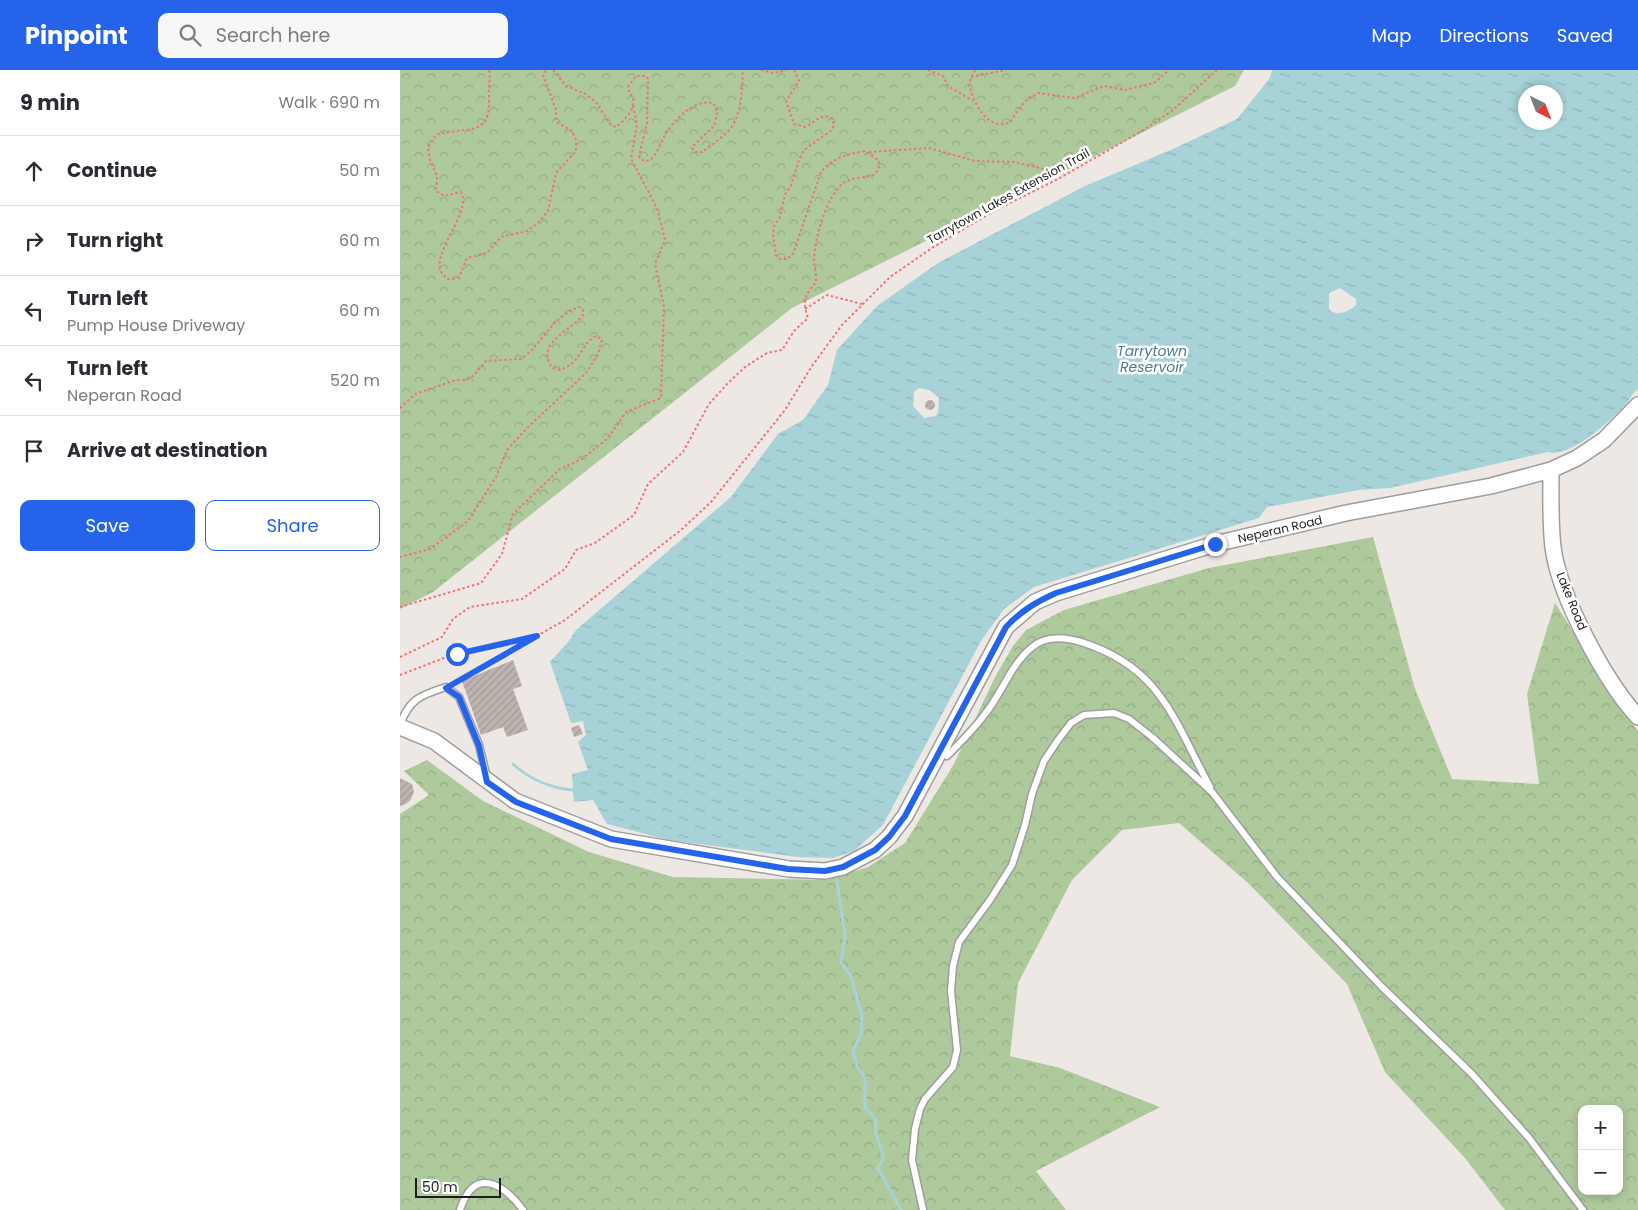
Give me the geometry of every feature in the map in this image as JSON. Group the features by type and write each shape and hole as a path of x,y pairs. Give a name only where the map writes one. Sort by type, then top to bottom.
{"street":[{"name":"Neperan Road","path":"400,726 434,741 516,802 611,839 788,869 825,871 843,867 860,860 889,837 905,816 1006,627 1034,602 1056,593 1215,544 1346,513 1490,486 1551,470 1577,458 1604,440 1638,404"},
{"name":"Lake Road","path":"1551,470 1553,549 1564,587 1604,671 1638,717"}],"lane":[{"path":"940,753 947,756 985,714 1017,663 1031,647 1043,640 1056,637 1070,638 1102,648 1135,668 1161,695 1212,792 1277,877 1382,987 1472,1074 1529,1138 1583,1210"},
{"path":"400,726 406,707 430,692 446,688 459,697 479,746 487,782"},
{"path":"923,1210 912,1160 915,1129 920,1109 952,1067 957,1050 951,991 952,966 959,942 990,900 1012,865 1025,826 1032,794 1044,761 1058,740 1072,723 1084,715 1114,713 1129,719 1152,737 1212,792"},
{"path":"460,1210 470,1191 478,1185 488,1183 503,1188 523,1210"}],"path":[{"path":"489,70 491,81 489,91 490,105 486,122 482,126 455,133 436,135 428,146 430,160 437,176 436,191 444,196 461,192 464,200 461,215 441,252 440,268 446,278 451,280 459,277 466,258 487,253 501,237 527,231 538,224 548,211 556,173 576,151 576,140 572,130 556,120 556,110 543,74 546,70"},
{"path":"553,70 566,86 584,93 596,102 610,124 616,127 623,122 633,105"},
{"path":"400,607 481,583 502,554 513,514 560,469 582,459 608,438 626,412 661,398 664,307 655,264 665,240 657,208 631,159 637,124 628,87 636,76 646,76 648,79 647,123 638,156 644,161 650,160 655,154 666,133 680,117 700,103 713,103 718,111 714,126 696,140 692,148 698,153 702,152 734,124 743,91 743,70"},
{"path":"761,70 773,73 787,70"},
{"path":"794,70 799,80 786,101 794,124 805,127 820,117 826,116 832,118 834,124 832,130 824,138 804,150 791,186 785,194 773,235 776,256 780,259 787,259 793,254 821,172 826,166 846,154 865,151 929,148 974,161 1014,162 1068,174"},
{"path":"928,70 943,76 948,86 976,102"},
{"path":"975,70 969,83 984,116 999,124 1006,124 1014,118 1024,102 1038,93 1074,98 1104,86 1125,90 1154,82 1169,70"},
{"path":"971,76 1006,70"},
{"name":"Tarrytown Lakes Extension Trail","path":"446,688 573,614 681,530 711,502 785,410 824,349 862,304 890,277 932,248 992,212 1068,174 1142,131 1173,110 1217,70"},
{"path":"400,657 442,637 453,619 470,607 522,599 565,569 576,550 596,543 634,515 648,484 683,452 709,404 745,367 767,353 782,350 794,331 808,318 803,304 806,293 816,282 814,259 823,218 833,193 846,181 859,177 868,177 878,171 880,166 869,152"},
{"path":"805,309 827,295 862,304"},
{"path":"400,408 415,394 456,380 467,380 486,361 521,359 555,321 572,309 579,307 583,310 582,315 551,345 548,355 552,367 560,370 570,366 578,359 590,339 597,336 602,340 598,354 586,373 507,450 496,477 468,521 430,549 400,557"},
{"path":"400,675 457,654 537,636"}],"green space":[{"path":"400,70 1244,70 1235,86 792,308 433,592 400,609"},
{"path":"1373,537 1415,689 1452,779 1539,784 1527,694 1555,603 1626,716 1638,731 1638,1210 1505,1210 1465,1158 1385,1072 1347,984 1248,883 1179,823 1122,830 1072,880 1018,983 1010,1056 1060,1068 1160,1107 1036,1171 1066,1210 400,1210 400,814 429,795 404,771 427,760 483,801 589,852 673,877 827,880 868,867 905,843 954,764 995,677 1013,646 1026,630 1064,610 1209,568"}],"water":[{"name":"Tarrytown Reservoir","path":"1272,70 1638,70 1638,389 1626,404 1601,428 1579,444 1568,449 1390,488 1359,490 1267,507 1259,518 1034,587 1004,609 981,641 883,825 854,851 833,858 797,857 669,840 607,824 593,800 574,802 572,774 588,770 578,742 586,735 583,721 571,723 550,662 569,641 576,630 731,497 778,434 803,420 828,385 837,350 877,306 938,263 1085,186 1173,149 1237,119 1270,78","holes":["1340,288 1356,299 1356,305 1343,313 1335,313 1329,309 1329,293","919,388 930,390 939,398 936,416 924,418 913,406 914,392"]}],"building":[{"path":"928,400 932,400 935,405 934,409 928,410 925,407 925,403"},
{"path":"513,660 522,686 513,689 528,730 507,737 503,727 481,735 462,681"},
{"path":"579,725 583,734 574,737 571,728"},
{"path":"400,778 412,784 414,792 410,801 400,806"}],"waterway":[{"path":"513,764 541,782 573,790"},
{"path":"837,880 845,936 841,963 851,976 862,1016 861,1034 853,1051 857,1066 865,1078 865,1107 876,1120 876,1133 884,1158 878,1168 901,1210"}],"route":[{"path":"457,654 537,636 462,677 446,688 459,697 479,746 487,782 516,802 567,824 611,839 788,869 825,871 843,867 860,860 875,850 889,837 905,816 1006,627 1020,613 1034,602 1056,593 1215,544"}]}
